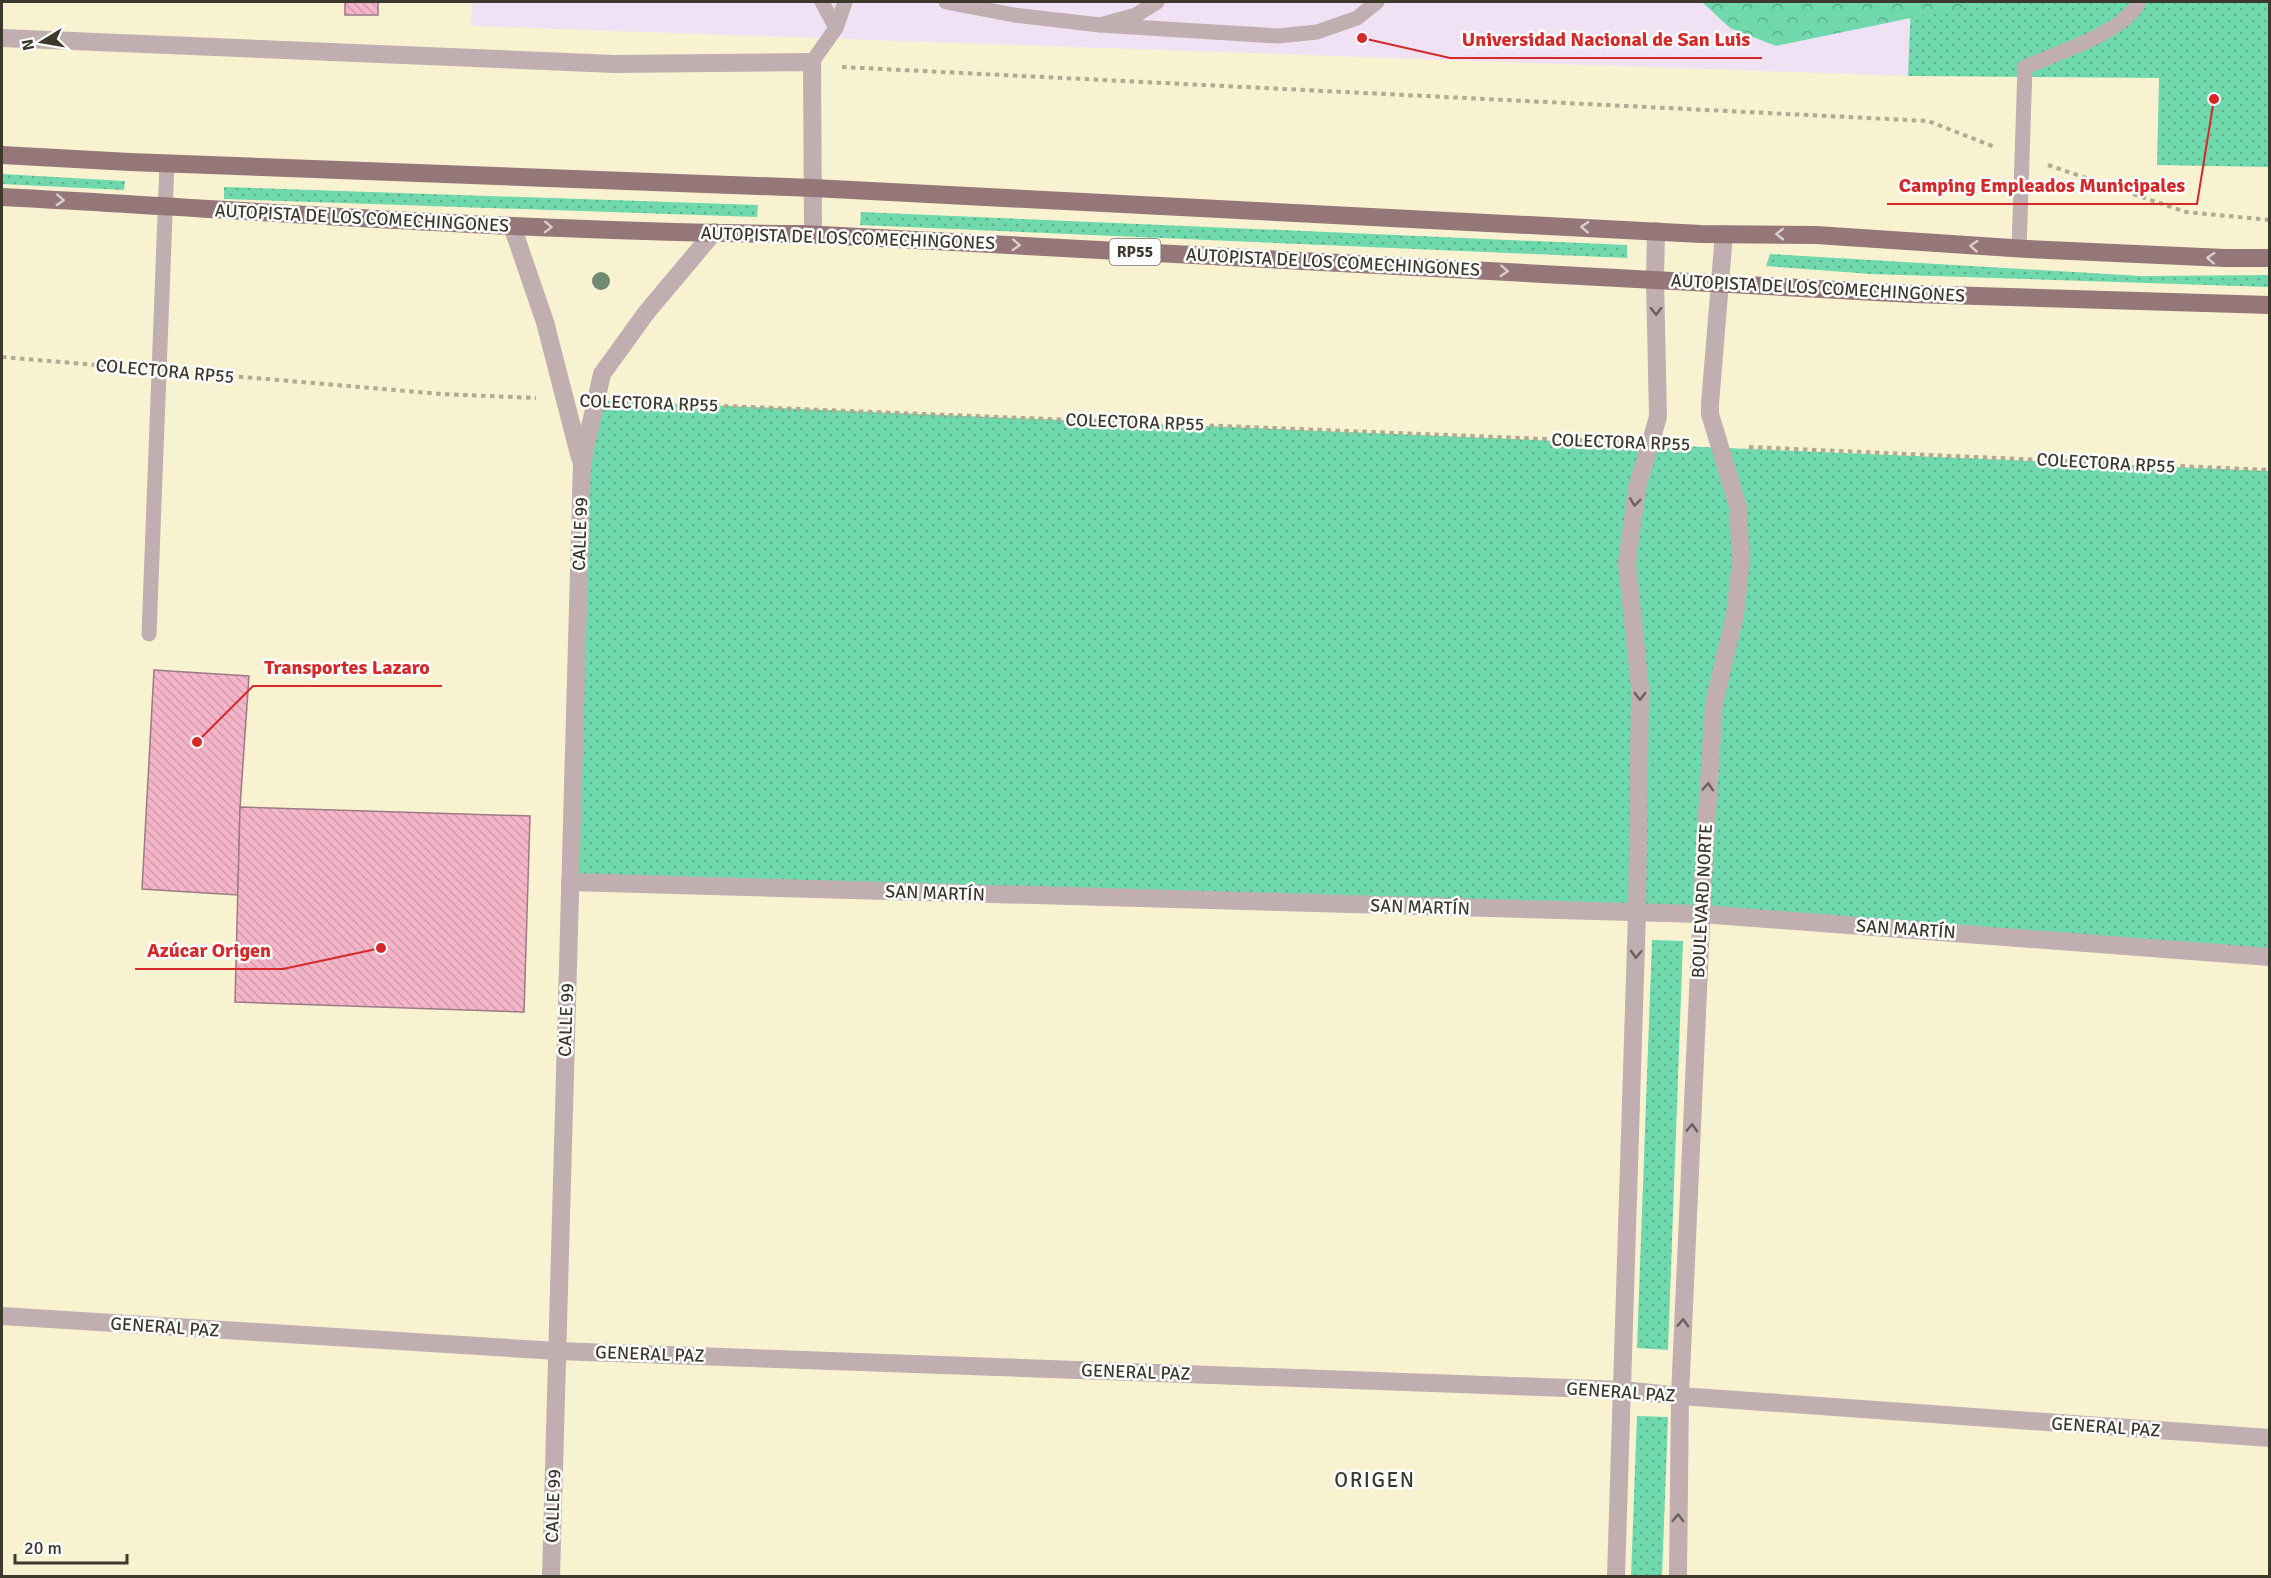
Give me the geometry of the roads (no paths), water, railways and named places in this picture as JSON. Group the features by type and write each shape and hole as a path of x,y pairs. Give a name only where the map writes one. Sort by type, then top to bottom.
{"main road":[{"path":"2,155 813,188 1656,231 1816,235 2019,249 2270,258"},
{"name":"AUTOPISTA DE LOS COMECHINGONES","path":"2,197 512,226 813,234 1913,294 2270,304"}],"street":[{"path":"2,38 614,64 812,63 813,234"},
{"path":"512,226 545,322 582,463"},
{"path":"1616,1576 1637,913 1640,688 1627,563 1637,488 1658,417 1656,231"},
{"path":"582,463 602,374 645,313 714,232"},
{"name":"BOULEVARD NORTE","path":"1678,1576 1680,1396 1701,914 1714,703 1735,615 1741,561 1738,507 1710,414 1724,234"},
{"name":"CALLE 99","path":"551,1576 582,463"},
{"name":"SAN MARTÍN","path":"570,882 1701,914 2270,957"},
{"name":"GENERAL PAZ","path":"2,1316 557,1351 1623,1390 2270,1438"}],"lane":[{"path":"822,2 836,28"},
{"path":"812,63 836,28 845,2"},
{"path":"946,2 1014,15 1100,25 1278,36 1317,32 1357,18 1377,2"},
{"path":"1100,25 1136,15 1157,2"},
{"path":"2019,249 2025,67 2100,36 2135,9 2139,2"},
{"path":"148,634 167,163"}],"place":[{"name":"Universidad Nacional de San Luis","path":"1362,38"},
{"name":"Camping Empleados Municipales","path":"2214,99"},
{"name":"Transportes Lazaro","path":"197,742"},
{"name":"Azúcar Origen","path":"381,948"}],"district":[{"name":"ORIGEN","path":"1375,1480"}]}
